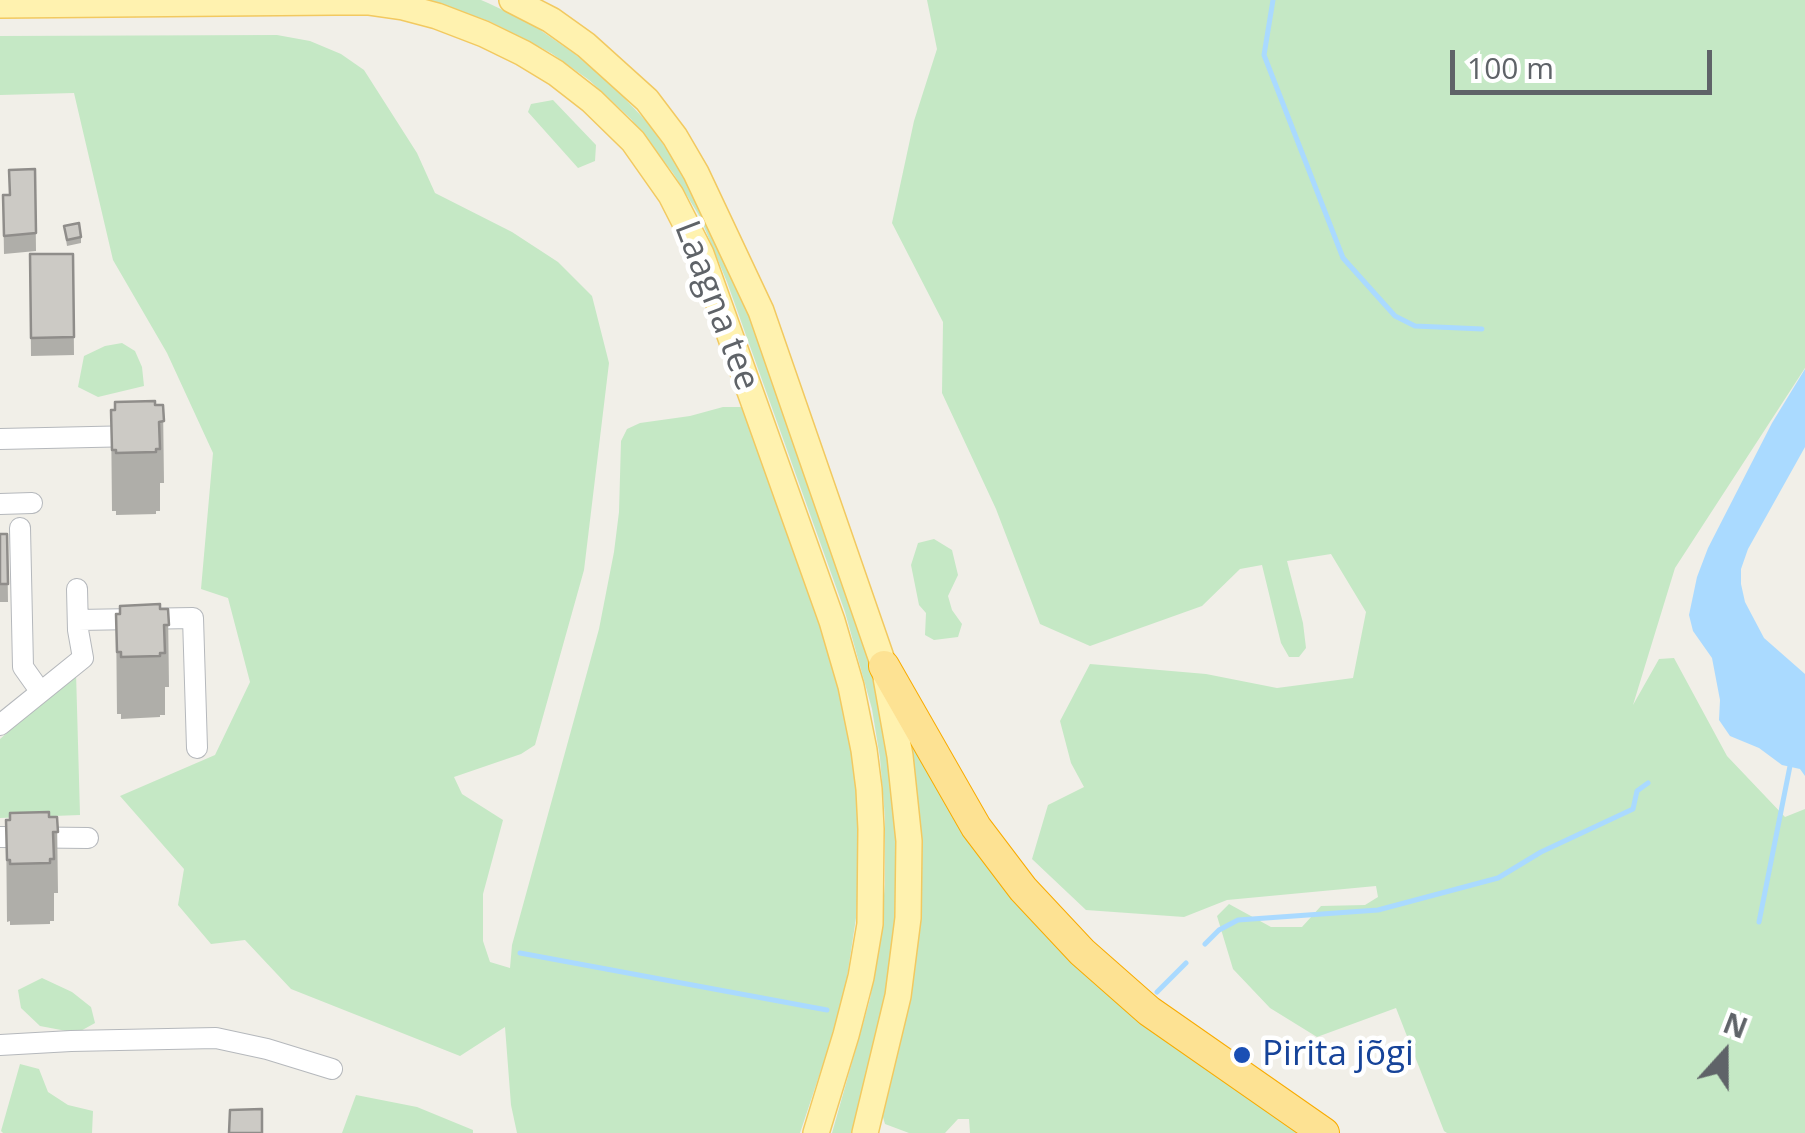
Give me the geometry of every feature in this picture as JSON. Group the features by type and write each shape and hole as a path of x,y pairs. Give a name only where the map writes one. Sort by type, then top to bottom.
{"highway":[{"path":"884,666 976,826 1023,889 1070,939 1148,1012 1324,1133"}],"main road":[{"name":"Laagna tee","path":"512,0 586,44 647,100 696,174 761,311 884,666 900,756 909,841 908,918 898,996 865,1133"},
{"name":"Laagna tee","path":"0,5 368,2 438,16 523,52 556,73 633,141 672,194 701,254 832,620 864,750 871,829 870,924 861,977 816,1133"}],"street":[{"path":"0,438 159,436"},
{"path":"0,504 32,503"},
{"path":"20,528 23,667 40,692"},
{"path":"0,725 82,658 77,589"},
{"path":"78,620 193,618 197,748"},
{"path":"0,838 88,838"},
{"path":"0,1045 216,1038 332,1068"}],"green space":[{"path":"417,0 488,3 530,23 615,88 668,151 703,207 732,268 864,643 881,700 899,813 898,954 856,1133 832,1133 870,999 880,939 885,818 880,758 872,709 845,612 727,282 700,217 673,173 631,119 589,80 551,53 491,22"},
{"path":"927,0 1805,0 1805,368 1675,568 1633,705 1659,659 1674,658 1727,756 1785,817 1805,809 1805,1133 1447,1133 1396,1008 1317,1037 1270,1008 1233,969 1217,916 1229,904 1271,927 1302,927 1321,906 1365,905 1378,897 1376,886 1227,900 1184,917 1086,910 1032,859 1048,805 1084,787 1071,763 1060,721 1090,664 1206,674 1277,688 1353,678 1366,612 1331,554 1287,561 1303,623 1306,648 1299,657 1289,657 1281,643 1262,565 1240,569 1202,606 1090,646 1040,624 996,509 942,393 943,322 892,223 914,121 937,49"},
{"path":"277,35 310,41 341,54 364,70 417,153 435,193 512,232 558,262 592,296 609,363 584,570 535,745 521,754 454,777 462,794 503,820 483,894 483,941 490,962 510,968 512,945 599,629 619,512 621,441 627,429 640,423 723,407 743,407 812,594 846,714 857,782 860,849 856,918 843,1004 800,1133 517,1133 505,1027 460,1056 291,989 245,940 211,944 178,905 184,869 120,796 215,755 250,682 228,598 201,589 213,453 167,353 113,260 74,93 0,95 0,36"},
{"path":"553,100 596,145 595,161 578,168 528,112 531,104"},
{"path":"122,343 135,351 144,386 98,397 78,387 84,356"},
{"path":"934,539 952,550 958,575 948,596 962,624 958,637 934,640 925,635 926,613 919,605 911,565 918,543"},
{"path":"76,672 80,815 0,818 0,739"},
{"path":"906,726 972,840 1306,1133 970,1133 969,1119 958,1119 945,1133 909,1133 885,1124 882,1114 920,837"},
{"path":"42,978 72,992 91,1007 95,1023 77,1033 40,1026 21,1008 18,990"},
{"path":"20,1064 39,1069 48,1092 68,1105 93,1111 92,1133 3,1133"},
{"path":"356,1095 417,1107 473,1133 342,1133"}],"water":[{"path":"1805,369 1805,447 1748,549 1741,584 1745,602 1764,638 1805,674 1805,776 1800,769 1782,765 1759,748 1730,736 1719,720 1720,700 1712,658 1693,631 1689,615 1708,548 1772,423"}],"building":[{"path":"35,169 36,233 4,236 3,195 10,195 9,170"},
{"path":"79,223 81,237 67,240 64,226"},
{"path":"30,254 73,254 74,337 31,338"},
{"path":"155,401 155,405 163,405 160,449 116,453 112,450 111,410 115,410 115,402"},
{"path":"0,534 7,534 8,584 0,584"},
{"path":"160,604 160,609 168,609 165,653 121,657 121,652 117,652 116,614 120,614 120,606"},
{"path":"49,812 49,817 57,817 54,859 50,863 10,864 6,820 10,820 10,813"},
{"path":"262,1109 262,1133 229,1133 230,1110"}],"waterway":[{"path":"1273,0 1264,55 1343,258 1395,316 1415,326 1482,329"},
{"path":"1759,922 1790,766"},
{"path":"1205,944 1219,930 1238,920 1378,910 1498,878 1541,852 1633,809 1637,791 1648,783"},
{"path":"520,953 827,1010"},
{"path":"1157,992 1186,963"}],"place":[{"name":"Pirita jõgi","path":"1242,1055"}]}
